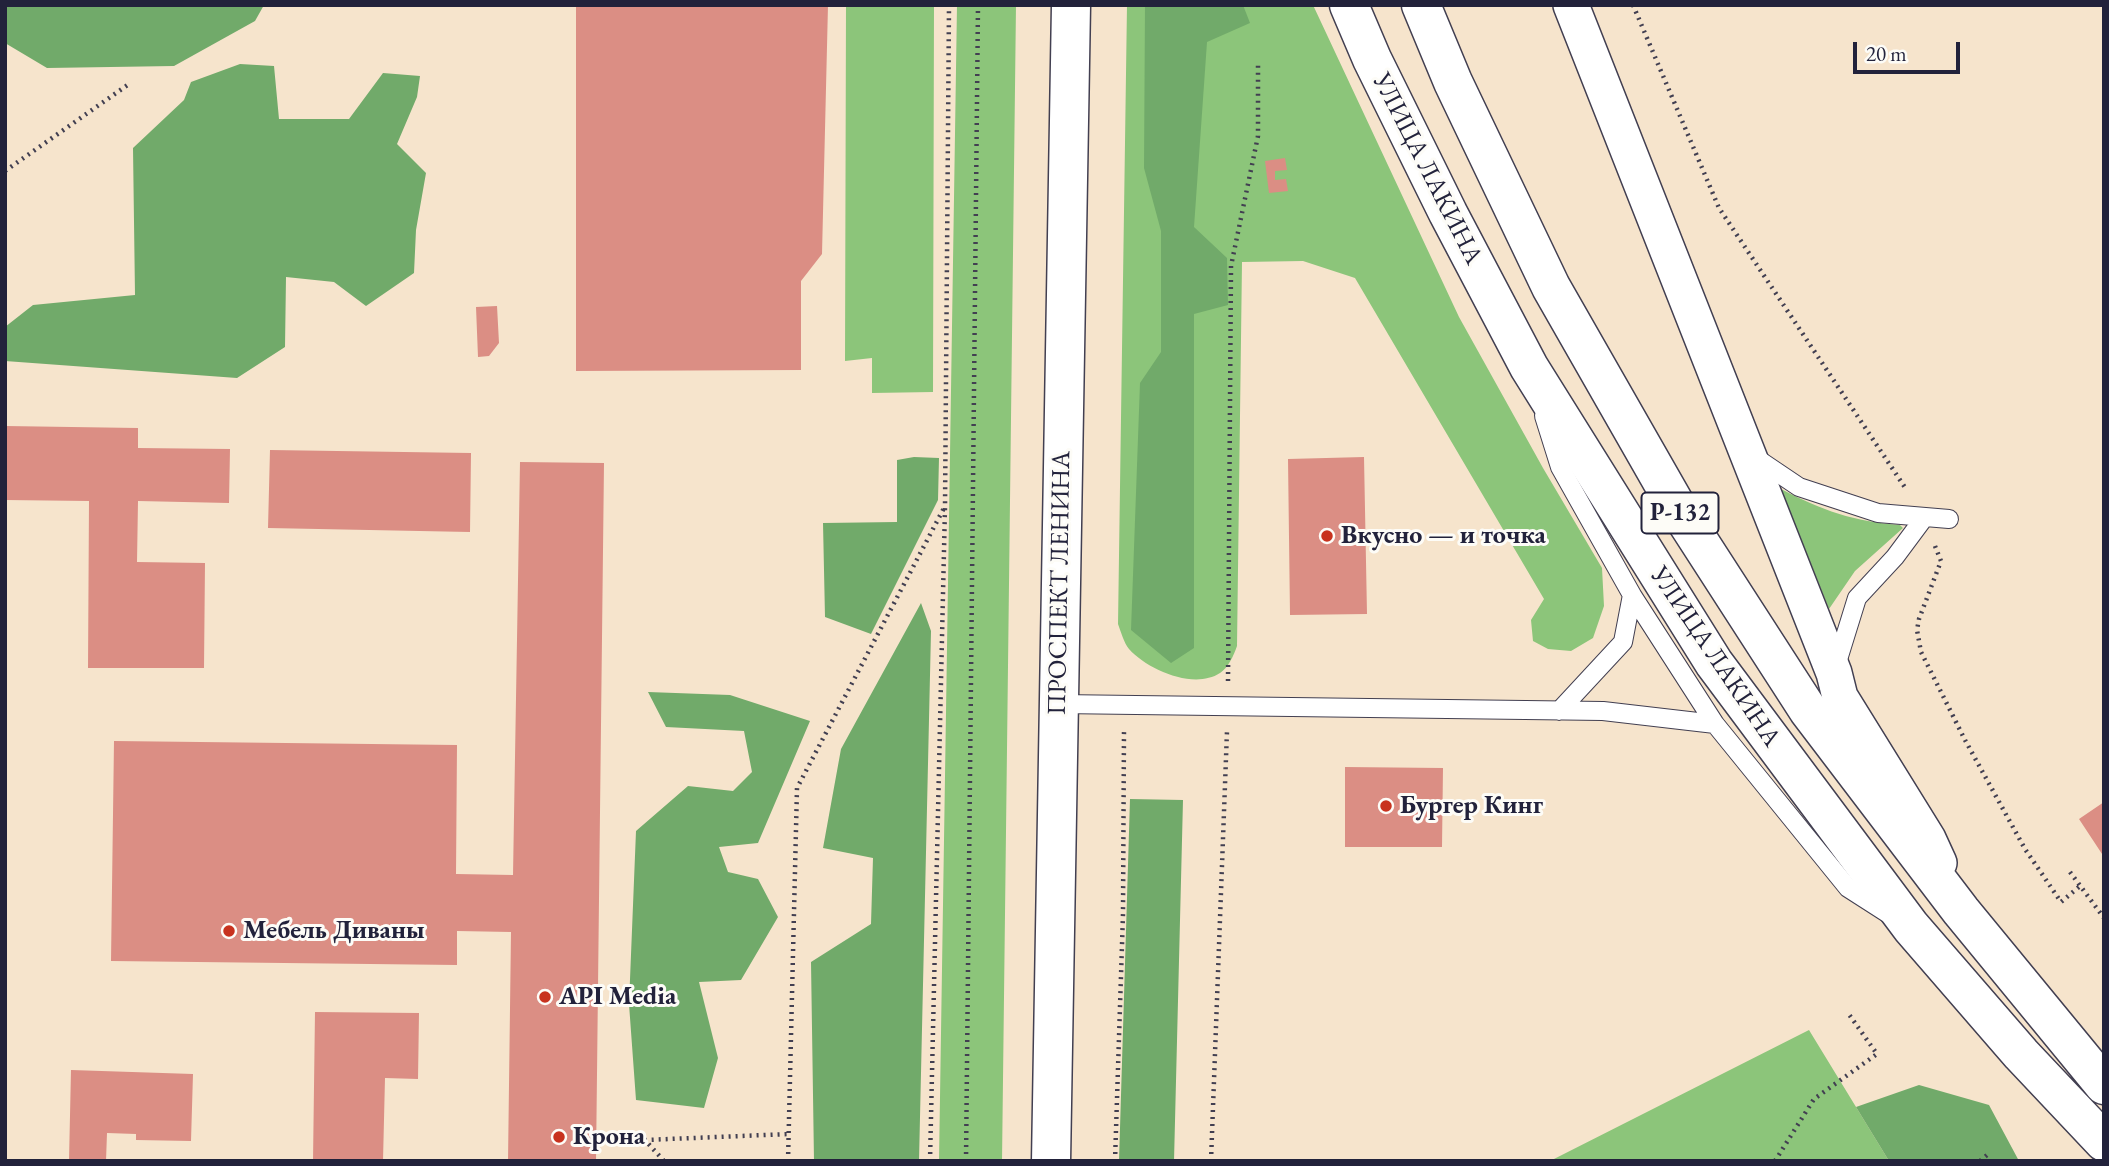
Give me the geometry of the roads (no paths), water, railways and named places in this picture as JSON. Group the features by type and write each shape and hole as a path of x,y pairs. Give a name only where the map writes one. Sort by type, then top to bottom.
{"main road":[{"name":"ПРОСПЕКТ ЛЕНИНА","path":"1051,1161 1070,5"},
{"name":"УЛИЦА ЛАКИНА","path":"1349,5 1372,59 1448,213 1529,367 1714,663 1911,928 2021,1054 2104,1142"},
{"name":"УЛИЦА ЛАКИНА","path":"1422,5 1453,82 1551,287 1675,505 1808,710 1961,911 2102,1080"}],"street":[{"path":"1571,5 1833,673 1840,697 1928,839 1961,911"}],"lane":[{"path":"1529,367 1560,467 1632,595 1714,724 1848,888 1911,928"},
{"path":"1747,452 1799,487 1878,513 1949,519"},
{"path":"1833,673 1857,598 1895,557 1924,518"},
{"path":"1559,711 1623,642 1632,595"},
{"path":"1058,704 1603,711 1714,724"}],"place":[{"name":"Вкусно — и точка","path":"1327,536"},
{"name":"Бургер Кинг","path":"1386,806"},
{"name":"Мебель Диваны","path":"229,931"},
{"name":"API Media","path":"545,997"},
{"name":"Крона","path":"559,1137"}]}
